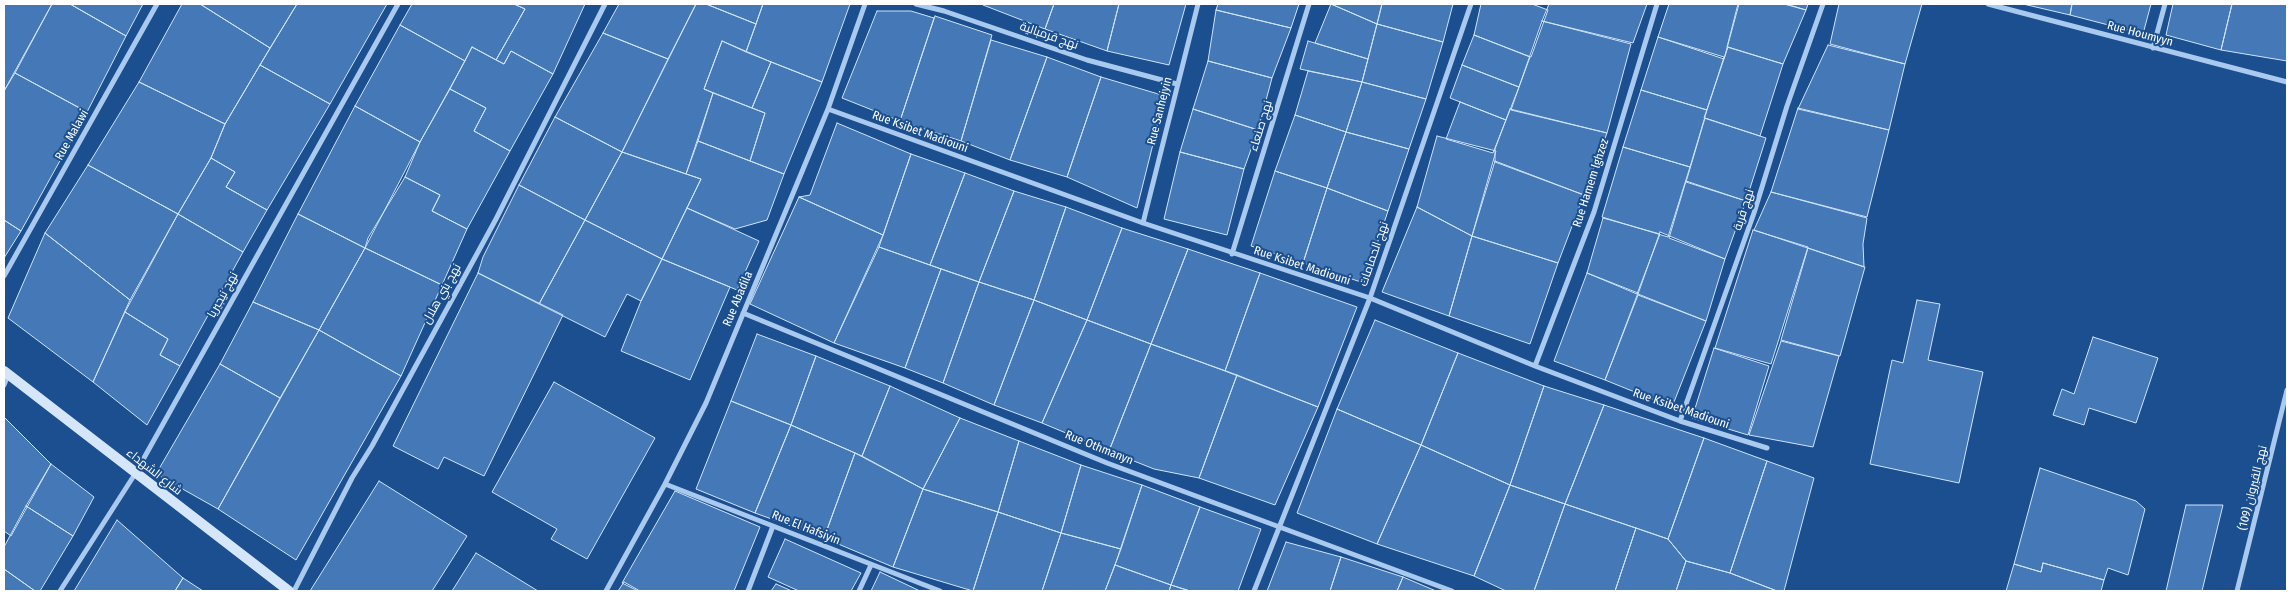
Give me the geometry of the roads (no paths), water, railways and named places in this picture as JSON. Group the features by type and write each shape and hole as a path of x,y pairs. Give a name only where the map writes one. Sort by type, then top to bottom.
{"street":[{"name":"Rue Malawi","path":"4,276 157,4"},
{"name":"نهج نيجيريا","path":"60,591 135,474 398,4"},
{"name":"نهج بني هلال","path":"294,591 352,478 372,446 496,219 605,4"},
{"name":"Rue Abadila","path":"606,591 665,484 706,403 828,109 865,4"},
{"name":"نهج قرمبالية","path":"916,4 944,11 1087,60 1177,84"},
{"name":"Rue Sanhejyin","path":"1143,223 1198,4"},
{"name":"نهج صنعاء","path":"1232,254 1309,4"},
{"name":"نهج الحمامات","path":"1254,591 1370,298 1471,4"},
{"name":"Rue Hamem lghzez","path":"1535,366 1594,212 1658,4"},
{"name":"نهج قربة","path":"1680,421 1754,213 1787,106 1824,4"},
{"name":"Rue Houmyyn","path":"1988,4 2287,82"},
{"path":"2153,48 2165,4"},
{"name":"Rue Ksibet Madiouni","path":"828,109 1143,223 1232,254 1370,298 1535,366 1680,421 1767,448"},
{"name":"Rue Othmanyn","path":"743,313 1107,463 1452,591"},
{"name":"شارع الشهداء","path":"6,373 289,591"},
{"path":"4,385 6,373"},
{"name":"نهج القيروان (109)","path":"2237,591 2287,390"},
{"name":"Rue El Hafsiyin","path":"665,484 940,591"},
{"path":"748,591 774,526"},
{"path":"859,591 871,565"}]}
